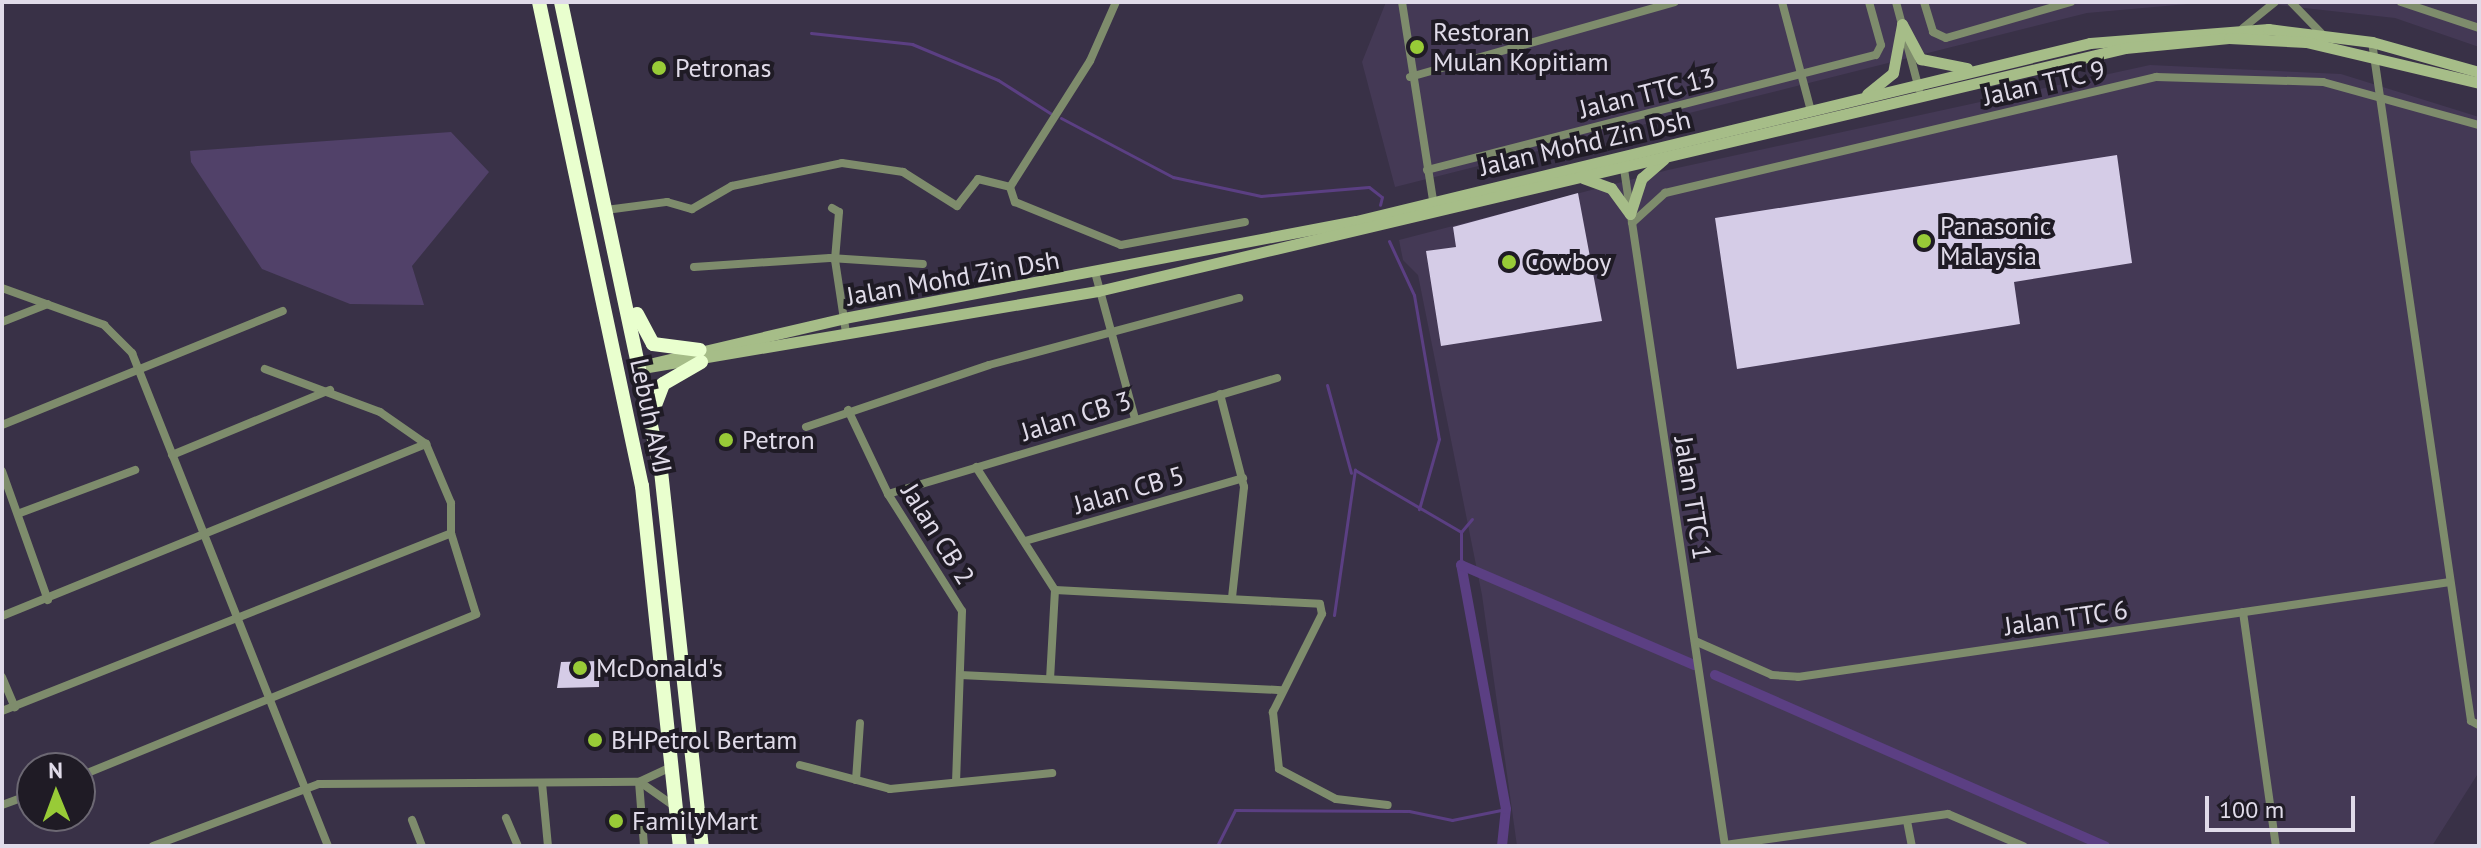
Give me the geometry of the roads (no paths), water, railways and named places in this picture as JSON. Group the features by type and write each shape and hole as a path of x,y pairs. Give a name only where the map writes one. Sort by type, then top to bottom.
{"highway":[{"name":"Lebuh AMJ","path":"539,2 650,544 680,846"},
{"name":"Lebuh AMJ","path":"561,2 640,366 674,558 702,846"},
{"path":"619,270 646,337 662,347 700,356"},
{"path":"600,290 622,352 640,366 630,394 653,510 650,544"},
{"path":"651,422 663,384 700,356"}],"main road":[{"path":"1902,24 1929,63 1986,67"},
{"path":"1856,100 1893,73 1902,24"},
{"name":"Jalan Mohd Zin Dsh","path":"700,356 1098,291 1437,215 1579,177 1622,161 1670,155 1919,89 1986,67 2112,39 2242,29 2323,35 2479,72"},
{"name":"Jalan Mohd Zin Dsh","path":"700,356 844,318 1096,276 1622,161 1856,100 2164,42 2259,39 2372,47 2479,83"},
{"path":"1631,218 1642,178 1670,155"},
{"path":"1579,177 1611,188 1631,218"},
{"path":"640,366 700,356"}],"street":[{"path":"1010,187 1090,61 1116,2"},
{"path":"1402,2 1410,77 1437,215"},
{"path":"1410,77 1675,2"},
{"path":"1782,2 1811,111"},
{"name":"Jalan TTC 13","path":"1427,170 1876,55 1881,45 1869,2"},
{"path":"1896,2 1919,89"},
{"path":"1924,2 1933,32 1946,38 2071,2"},
{"path":"2242,29 2275,2"},
{"path":"2291,2 2323,35"},
{"path":"2401,2 2479,28"},
{"path":"2372,47 2471,721 2479,725"},
{"name":"Jalan TTC 9","path":"1631,218 1665,193 2156,77 2251,77 2377,93 2479,125"},
{"name":"Jalan TTC 1","path":"1622,161 1725,846"},
{"path":"606,210 667,202 692,209 732,186 842,163 903,172 957,206 978,179 1010,187 1026,208 1121,245 1245,222"},
{"path":"832,208 839,212 835,260 846,333"},
{"path":"694,267 835,260 923,264"},
{"path":"1096,276 1108,330 1135,419"},
{"path":"2,288 117,332 140,372 302,787 328,846"},
{"path":"806,427 848,410 1108,330 1239,298"},
{"path":"2,322 48,304"},
{"path":"2,425 140,372 283,311"},
{"path":"96,770 269,702 476,614 451,533 451,503 426,444 403,425 330,390 265,369"},
{"name":"Jalan CB 3","path":"888,494 1277,378"},
{"path":"172,455 330,390"},
{"path":"1220,394 1243,478 1232,598"},
{"name":"Jalan CB 2","path":"848,410 888,494 958,601 960,675 956,782"},
{"path":"2,616 205,540 426,444"},
{"path":"976,467 1055,590 1050,679"},
{"path":"20,513 135,470"},
{"path":"2,471 20,513 48,600"},
{"name":"Jalan CB 5","path":"1025,541 1243,478"},
{"path":"2,711 237,622 451,533"},
{"name":"Jalan TTC 6","path":"1695,641 1772,675 1798,677 2450,582"},
{"path":"1055,590 1320,604 1322,614 1282,690 1271,733 1282,774 1336,799 1388,805"},
{"path":"2243,612 2276,846"},
{"path":"960,675 1282,690"},
{"path":"2,677 15,707"},
{"path":"856,780 860,723"},
{"path":"800,765 890,789 1052,773"},
{"path":"153,846 302,787 639,782 673,766"},
{"path":"639,782 677,811"},
{"path":"639,782 644,846"},
{"path":"542,783 548,846"},
{"path":"1725,846 1948,814 2023,846"},
{"path":"506,818 518,846"},
{"path":"412,820 422,846"},
{"path":"1907,821 1912,846"}],"waterway":[{"path":"811,33 912,44 998,80 1050,113"},
{"path":"1061,118 1173,177 1261,196 1369,187 1382,197 1380,205"},
{"path":"1389,241 1414,295 1439,439 1419,509"},
{"path":"1327,385 1351,473"},
{"path":"1334,615 1355,470 1461,532 1461,565"},
{"path":"1461,532 1472,519"},
{"path":"1502,846 1506,809 1461,565 1694,665"},
{"path":"1715,675 2105,846"},
{"path":"1217,846 1235,810 1409,811 1452,820 1506,809"}],"place":[{"name":"Restoran Mulan Kopitiam","path":"1417,47"},
{"name":"Petronas","path":"659,68"},
{"name":"Panasonic Malaysia","path":"1924,241"},
{"name":"Cowboy","path":"1509,262"},
{"name":"Petron","path":"726,440"},
{"name":"McDonald's","path":"580,668"},
{"name":"BHPetrol Bertam","path":"595,740"},
{"name":"FamilyMart","path":"616,821"}]}
